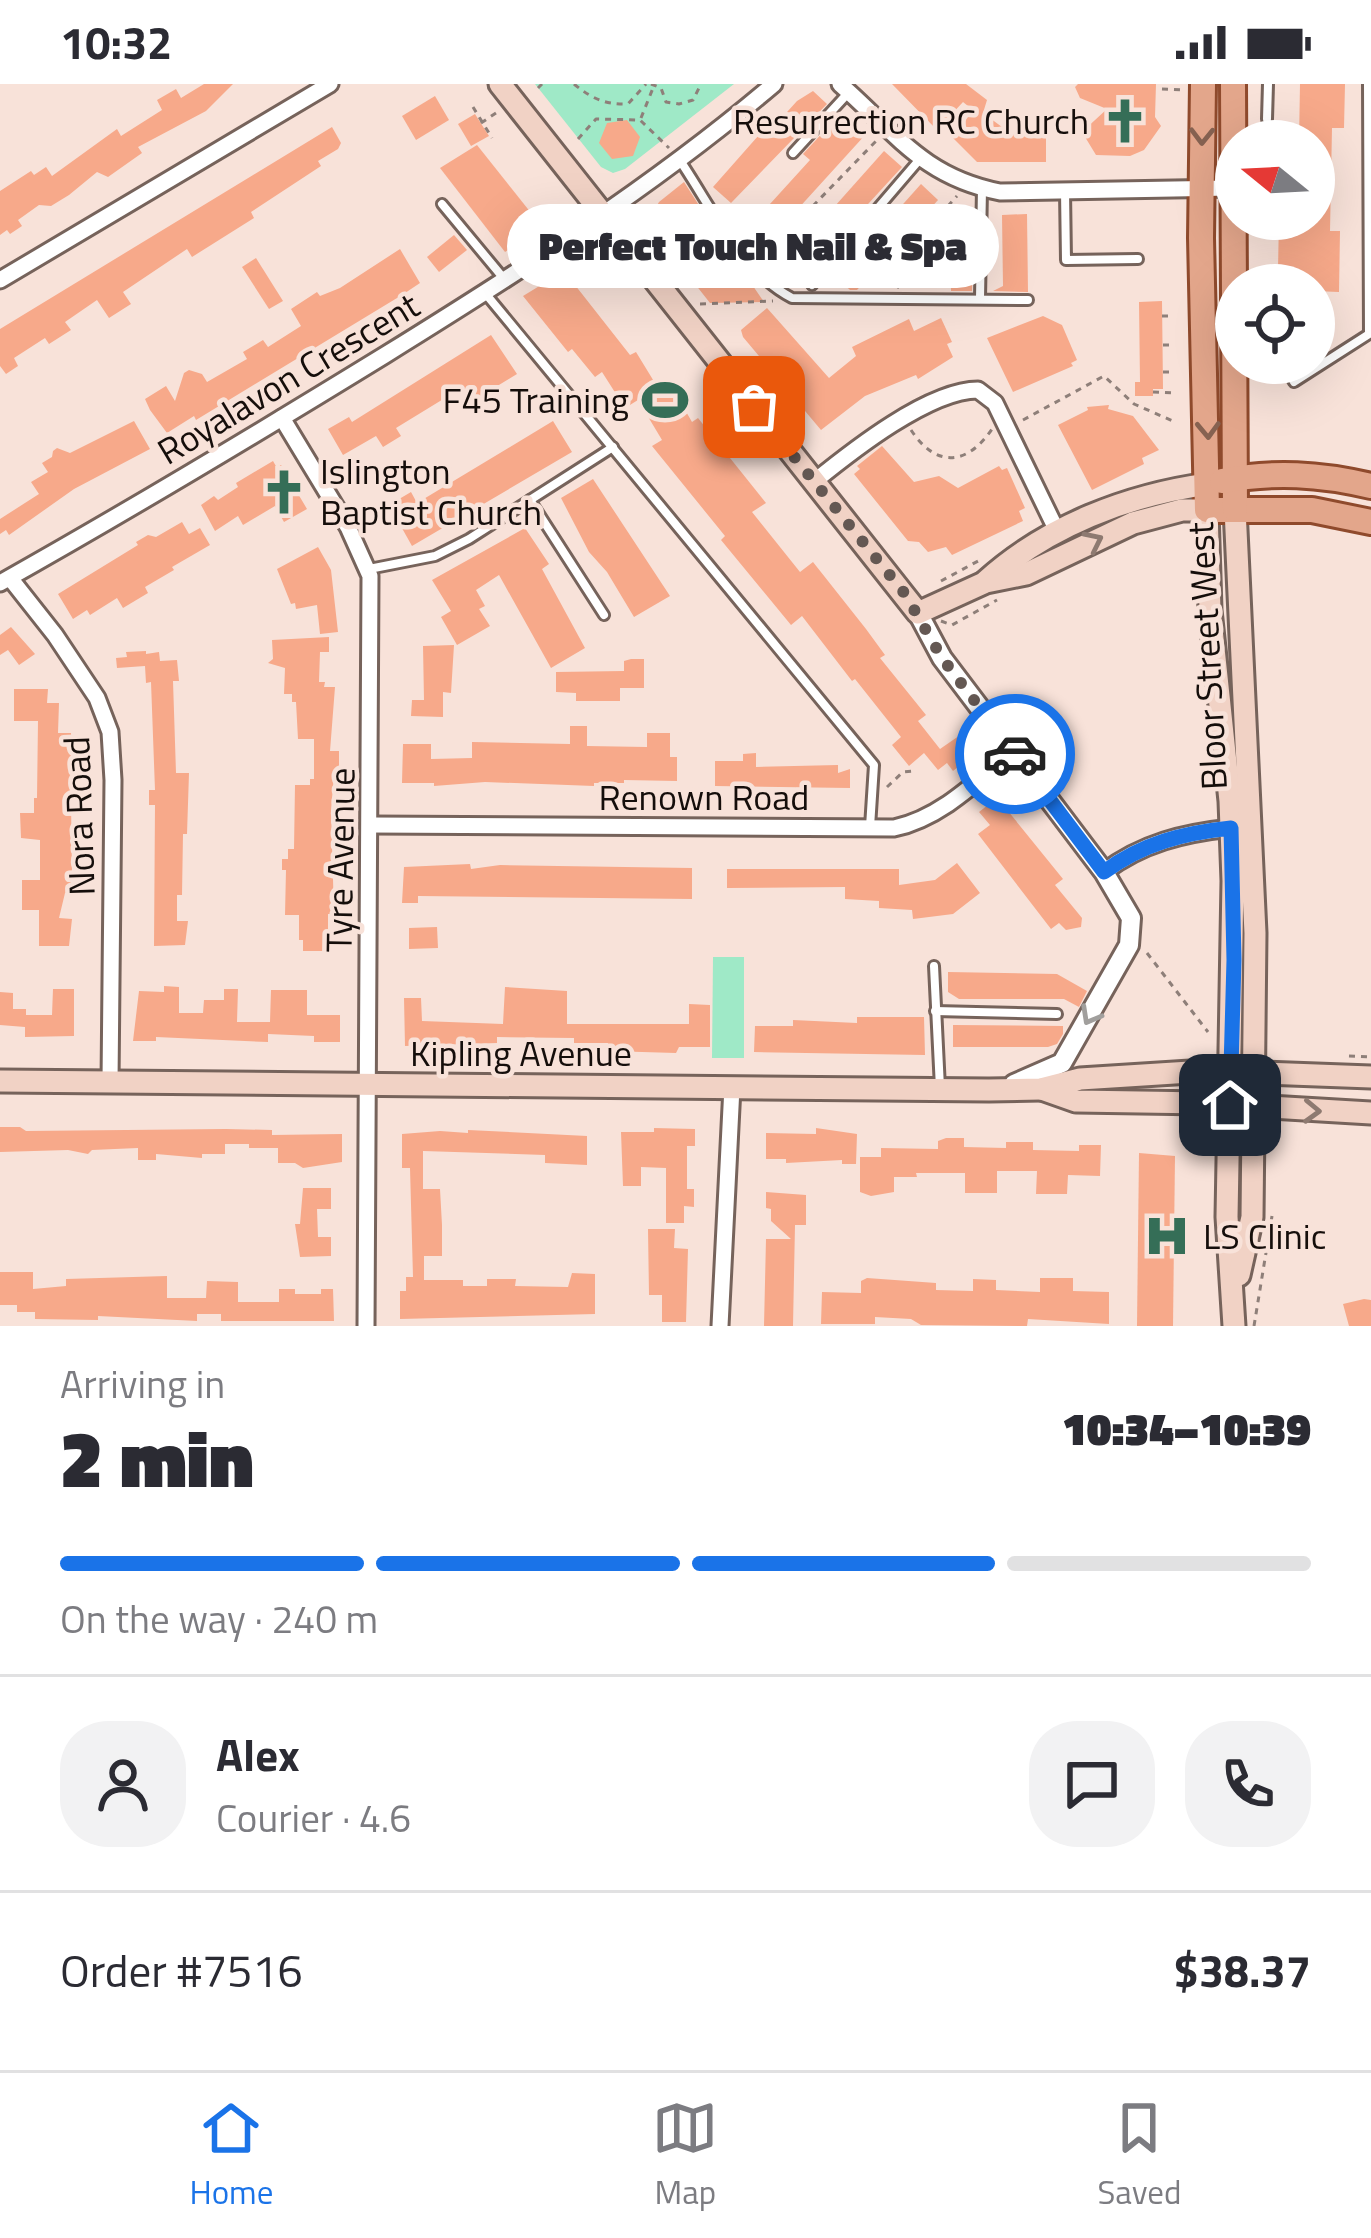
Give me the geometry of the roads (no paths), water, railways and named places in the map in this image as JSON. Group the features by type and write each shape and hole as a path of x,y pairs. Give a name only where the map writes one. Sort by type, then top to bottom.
{"main road":[{"path":"500,84 918,613 986,581 1026,574 1133,524 1182,510 1235,479 1284,473 1371,486"},
{"name":"Bloor Street West","path":"1232,120 1233,84"},
{"name":"Bloor Street West","path":"1193,87 1201,187 1210,610 1231,828 1243,1073 1254,1107 1252,1217 1234,1293"},
{"name":"Bloor Street West","path":"1232,240 1234,509 1252,825 1243,1073 1230,1105 1226,1217 1234,1326"},
{"path":"986,581 1016,554 1131,500 1208,497 1234,509 1312,510 1371,522"},
{"name":"Kipling Avenue","path":"0,1081 989,1090 1041,1089 1080,1079 1243,1073 1371,1076"},
{"name":"Kipling Avenue","path":"1041,1089 1076,1101 1371,1112"}],"street":[{"path":"0,280 331,84"},
{"name":"Royalavon Crescent","path":"5,580 485,293 602,216 774,84"},
{"path":"844,88 938,173 975,187 1000,192 1215,187"},
{"path":"814,481 866,439 970,389 987,394 1001,415 1058,533"},
{"name":"Tyre Avenue","path":"282,418 348,527 367,569 372,634 367,1326"},
{"name":"Nora Road","path":"5,580 86,680 110,732 110,1082"},
{"path":"918,613 942,658 1104,872 1129,910 1132,927 1129,946 1062,1063 1029,1081 989,1090"},
{"name":"Renown Road","path":"371,825 870,828 920,822 1013,751"},
{"path":"1104,872 1135,851 1170,838 1231,828"},
{"path":"720,1326 732,1087"}],"lane":[{"path":"1267,119 1268,84"},
{"path":"1335,356 1369,334 1368,84"},
{"path":"793,153 844,88"},
{"path":"679,158 770,287 792,298 1028,300"},
{"path":"812,285 921,158"},
{"path":"975,187 980,298"},
{"path":"1065,190 1066,260 1138,259"},
{"path":"442,203 505,280"},
{"path":"741,251 787,276"},
{"path":"485,293 874,765 870,828"},
{"path":"367,569 435,556 613,447"},
{"path":"530,500 604,615"},
{"path":"934,966 940,1089"},
{"path":"935,1011 1057,1014"}],"place":[{"name":"Resurrection RC Church","path":"1125,121"},
{"name":"F45 Training","path":"665,400"},
{"name":"Perfect Touch Nail & Spa","path":"754,407"},
{"name":"Islington Baptist Church","path":"284,492"},
{"name":"LS Clinic","path":"1167,1236"}]}
